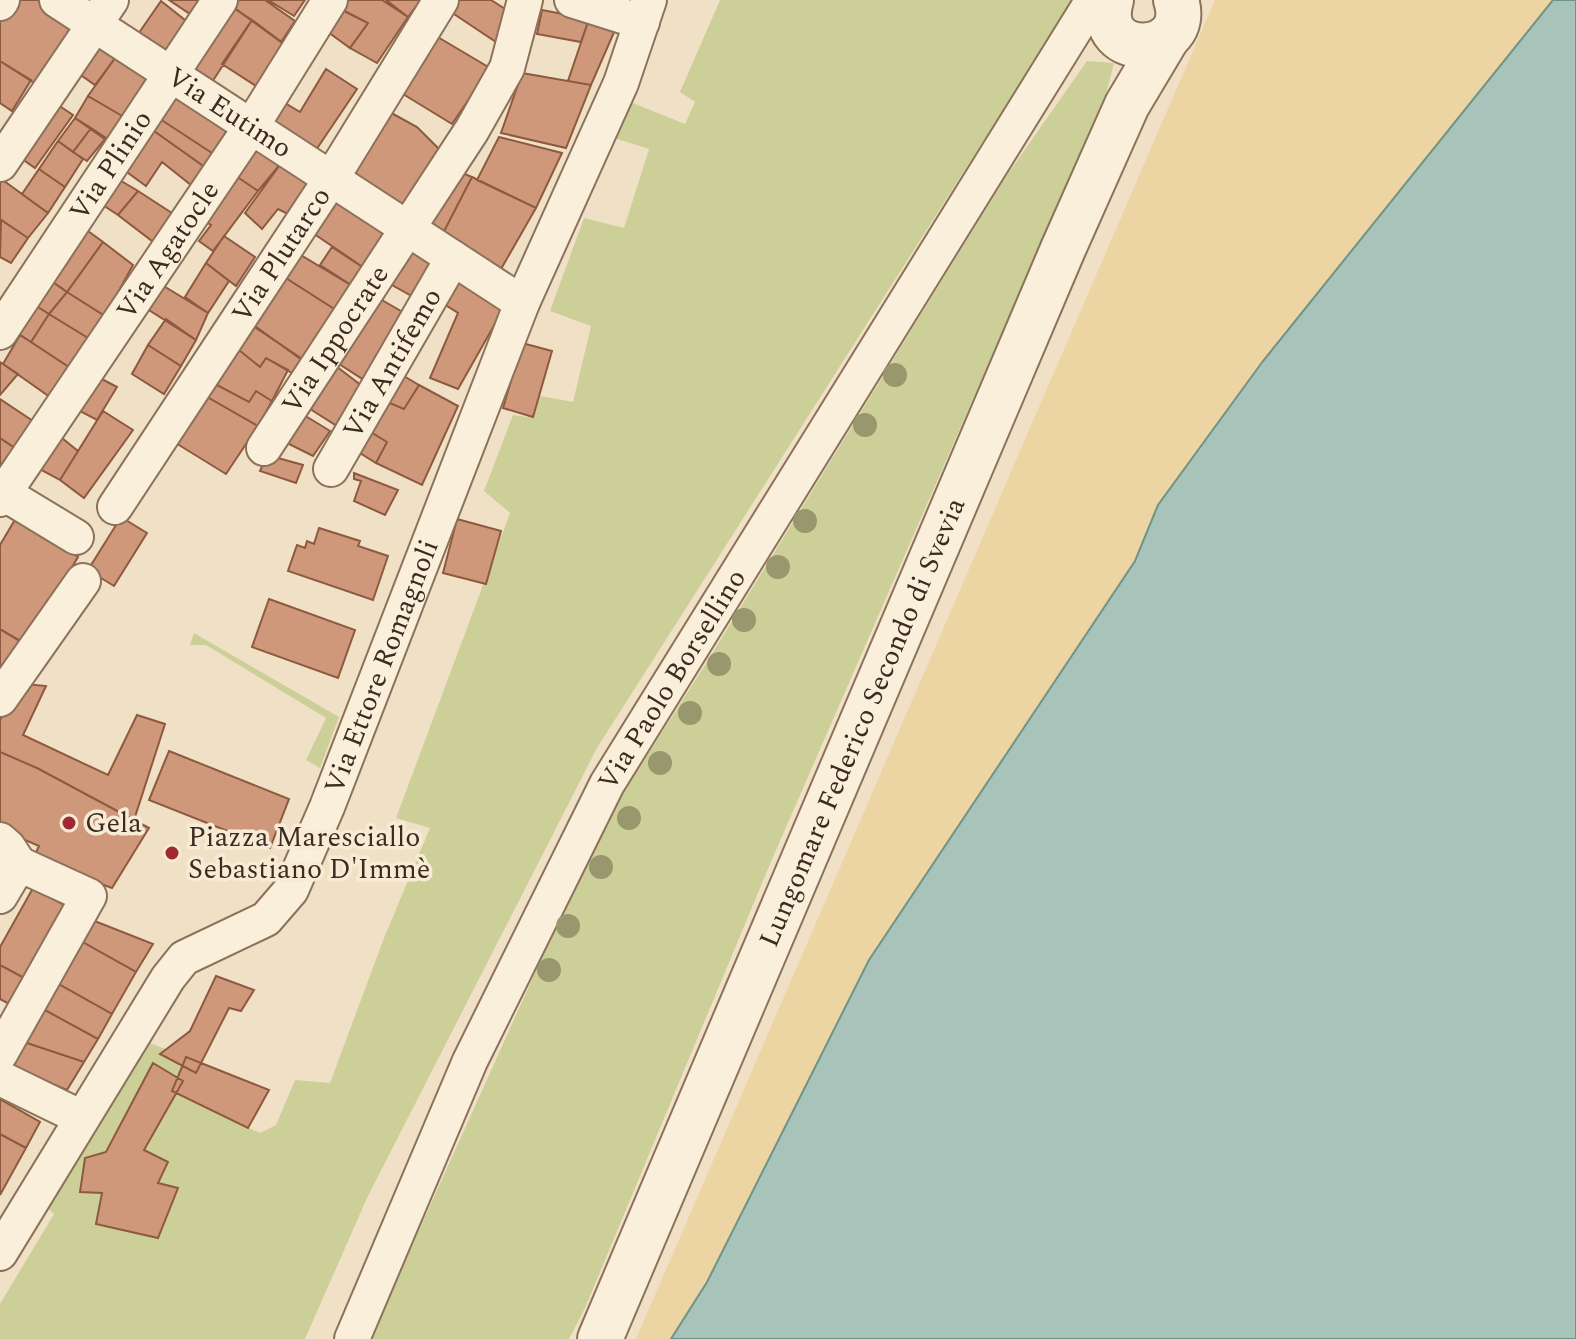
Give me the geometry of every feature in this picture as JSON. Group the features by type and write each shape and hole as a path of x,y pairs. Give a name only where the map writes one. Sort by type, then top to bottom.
{"street":[{"name":"Via Eutimo","path":"57,0 103,12 171,75 522,303"},
{"name":"Via Plinio","path":"0,332 220,0"},
{"name":"Via Agatocle","path":"1,494 251,127 330,0"},
{"name":"Via Plutarco","path":"115,507 331,179 441,0"},
{"name":"Via Ippocrate","path":"264,448 472,130 507,68 525,0"},
{"path":"572,0 645,11"},
{"name":"Via Ettore Romagnoli","path":"0,1253 168,978 184,958 266,919 291,890 327,807 522,303 621,83 645,11"},
{"path":"0,164 103,12"},
{"name":"Via Paolo Borsellino","path":"352,1339 470,1061 607,784 1059,55 1134,14"},
{"name":"Lungomare Federico Secondo di Svevia","path":"600,1339 1127,105 1134,14"},
{"name":"Via Antifemo","path":"331,469 453,258"},
{"path":"1,494 76,537"},
{"path":"0,699 83,581"},
{"path":"0,896 9,852 89,896 0,1054"},
{"path":"0,1078 82,1118"}],"green space":[{"path":"720,0 1073,0 597,748 367,1198 305,1339 0,1339 0,1304 54,1214 46,1207 134,1037 186,1057 172,1092 260,1133 276,1125 295,1080 330,1083 384,938 430,828 396,818 510,513 484,491 513,415 528,417 535,395 573,402 591,326 550,311 584,218 624,228 649,149 611,137 628,101 685,124 695,102 680,92"},
{"path":"1087,61 1114,63 1106,94 773,857 585,1308 569,1339 370,1339 599,831 1005,178"},
{"path":"194,633 339,717 320,768 306,760 326,718 206,645 190,645"}],"sand":[{"path":"1215,0 1553,0 1158,505 1135,561 671,1339 636,1339"}],"water":[{"path":"1553,0 1576,0 1576,1339 671,1339 707,1282 869,960 1135,561 1158,505 1263,361"}],"building":[{"path":"13,0 44,0 81,24 39,86 0,61 0,19"},
{"path":"169,0 207,0 196,18"},
{"path":"232,0 265,0 295,21 281,42 229,4"},
{"path":"268,0 305,0 294,16"},
{"path":"344,0 382,0 408,17 377,63 350,48 368,23 339,8"},
{"path":"386,0 421,0 408,17"},
{"path":"450,0 491,0 513,14 499,44 445,8"},
{"path":"161,1 190,24 160,63 132,43"},
{"path":"224,2 252,20 207,90 179,73"},
{"path":"342,10 368,23 350,48 328,32"},
{"path":"542,10 589,19 581,42 537,34"},
{"path":"589,19 615,30 591,85 568,81"},
{"path":"252,20 287,46 259,88 222,64"},
{"path":"431,33 490,68 452,124 398,91"},
{"path":"95,39 118,54 95,85 75,71"},
{"path":"118,54 157,80 129,120 88,96"},
{"path":"0,61 31,80 12,111 0,103"},
{"path":"326,69 357,89 312,156 262,127 278,99 300,112"},
{"path":"522,73 591,85 566,148 501,133"},
{"path":"172,88 237,133 218,157 154,115"},
{"path":"88,96 129,120 112,144 75,118"},
{"path":"52,101 73,115 35,168 15,154"},
{"path":"386,110 417,127 446,156 404,219 340,178"},
{"path":"154,115 218,157 209,170 147,126"},
{"path":"75,118 91,128 73,152 58,141"},
{"path":"147,126 209,170 196,189 162,162 146,186 120,167"},
{"path":"91,128 106,138 87,161 73,152"},
{"path":"499,137 562,153 536,208 477,180"},
{"path":"58,141 83,159 65,187 39,169"},
{"path":"251,141 282,162 258,191 230,172"},
{"path":"282,162 313,185 294,217 278,209 262,229 245,213"},
{"path":"39,169 65,187 48,213 22,194"},
{"path":"455,170 472,177 439,241 421,230"},
{"path":"230,172 258,191 213,251 199,241 211,225 200,218"},
{"path":"111,175 138,191 118,215 95,200"},
{"path":"472,177 536,208 497,276 439,241"},
{"path":"0,178 48,213 28,238 0,219"},
{"path":"138,191 178,217 156,244 118,215"},
{"path":"330,196 390,236 370,272 307,229"},
{"path":"1,220 28,238 11,263 0,257"},
{"path":"77,223 103,242 67,292 43,275"},
{"path":"224,236 255,257 236,286 206,263"},
{"path":"103,242 133,265 105,316 67,292"},
{"path":"409,246 439,265 417,299 383,280"},
{"path":"332,247 370,272 359,290 320,265"},
{"path":"294,251 359,290 339,312 278,273"},
{"path":"206,263 229,281 208,313 185,297"},
{"path":"454,272 504,308 458,389 430,378 458,313 439,301"},
{"path":"278,273 339,312 305,362 249,322"},
{"path":"43,275 67,292 49,314 27,300"},
{"path":"157,282 208,313 196,340 141,305"},
{"path":"67,292 105,316 88,338 49,314"},
{"path":"375,296 406,314 364,380 333,360"},
{"path":"27,300 49,314 31,342 10,328"},
{"path":"49,314 88,338 69,367 31,342"},
{"path":"166,319 196,340 181,366 148,345"},
{"path":"243,319 308,363 297,376 266,358 260,367 239,350 243,341"},
{"path":"20,335 69,367 50,397 3,364"},
{"path":"243,341 239,350 260,367 266,358 288,370 272,401 256,391 249,402 215,384"},
{"path":"522,343 552,351 533,417 503,408"},
{"path":"148,345 181,366 164,394 132,374"},
{"path":"0,362 18,374 0,395"},
{"path":"332,363 362,386 337,426 307,407"},
{"path":"397,372 419,385 404,409 380,399"},
{"path":"94,375 117,387 97,420 72,407"},
{"path":"215,384 249,402 256,391 272,401 258,426 195,390"},
{"path":"419,385 458,406 422,485 376,463 387,442 366,429 380,399 404,409"},
{"path":"195,390 258,426 226,474 166,437"},
{"path":"0,399 33,421 15,448 0,438"},
{"path":"103,411 133,430 84,498 60,480"},
{"path":"299,412 330,431 313,456 283,441"},
{"path":"366,429 387,442 376,463 355,450"},
{"path":"52,430 78,451 60,480 30,464"},
{"path":"0,438 15,448 0,466"},
{"path":"267,455 303,465 296,483 260,471"},
{"path":"354,473 398,490 385,515 354,501 361,481 354,479"},
{"path":"121,517 147,533 114,586 88,570"},
{"path":"16,518 78,557 26,644 0,629 0,545"},
{"path":"457,519 501,531 486,584 443,573"},
{"path":"319,528 360,541 358,546 388,556 373,600 288,571 297,545 305,548 307,541 314,544"},
{"path":"269,599 355,630 338,678 252,647"},
{"path":"0,629 21,642 0,677"},
{"path":"25,684 46,686 23,735 108,775 137,715 165,724 134,820 37,768 0,752 0,720"},
{"path":"169,751 289,799 270,848 149,800"},
{"name":"Gela","path":"0,752 37,768 149,828 112,888 33,859 39,846 7,832 0,825"},
{"path":"33,888 66,906 26,979 0,965 0,947"},
{"path":"92,920 153,944 136,972 81,941"},
{"path":"81,941 136,972 112,1014 57,983"},
{"path":"0,965 26,979 11,1005 0,999"},
{"path":"216,976 254,990 241,1011 229,1008 196,1073 160,1054 190,1031"},
{"path":"57,983 112,1014 98,1039 43,1009"},
{"path":"43,1009 98,1039 84,1062 24,1042"},
{"path":"24,1042 84,1062 67,1090 9,1066"},
{"path":"186,1057 269,1090 248,1128 172,1091"},
{"path":"153,1063 183,1081 144,1150 168,1162 158,1183 178,1188 158,1238 96,1224 102,1193 80,1192 85,1158 106,1152"},
{"path":"0,1099 40,1122 26,1148 0,1134"},
{"path":"0,1134 26,1148 0,1195"}],"place":[{"name":"Gela","path":"69,823"},
{"name":"Piazza Maresciallo Sebastiano D'Immè","path":"172,853"}]}
